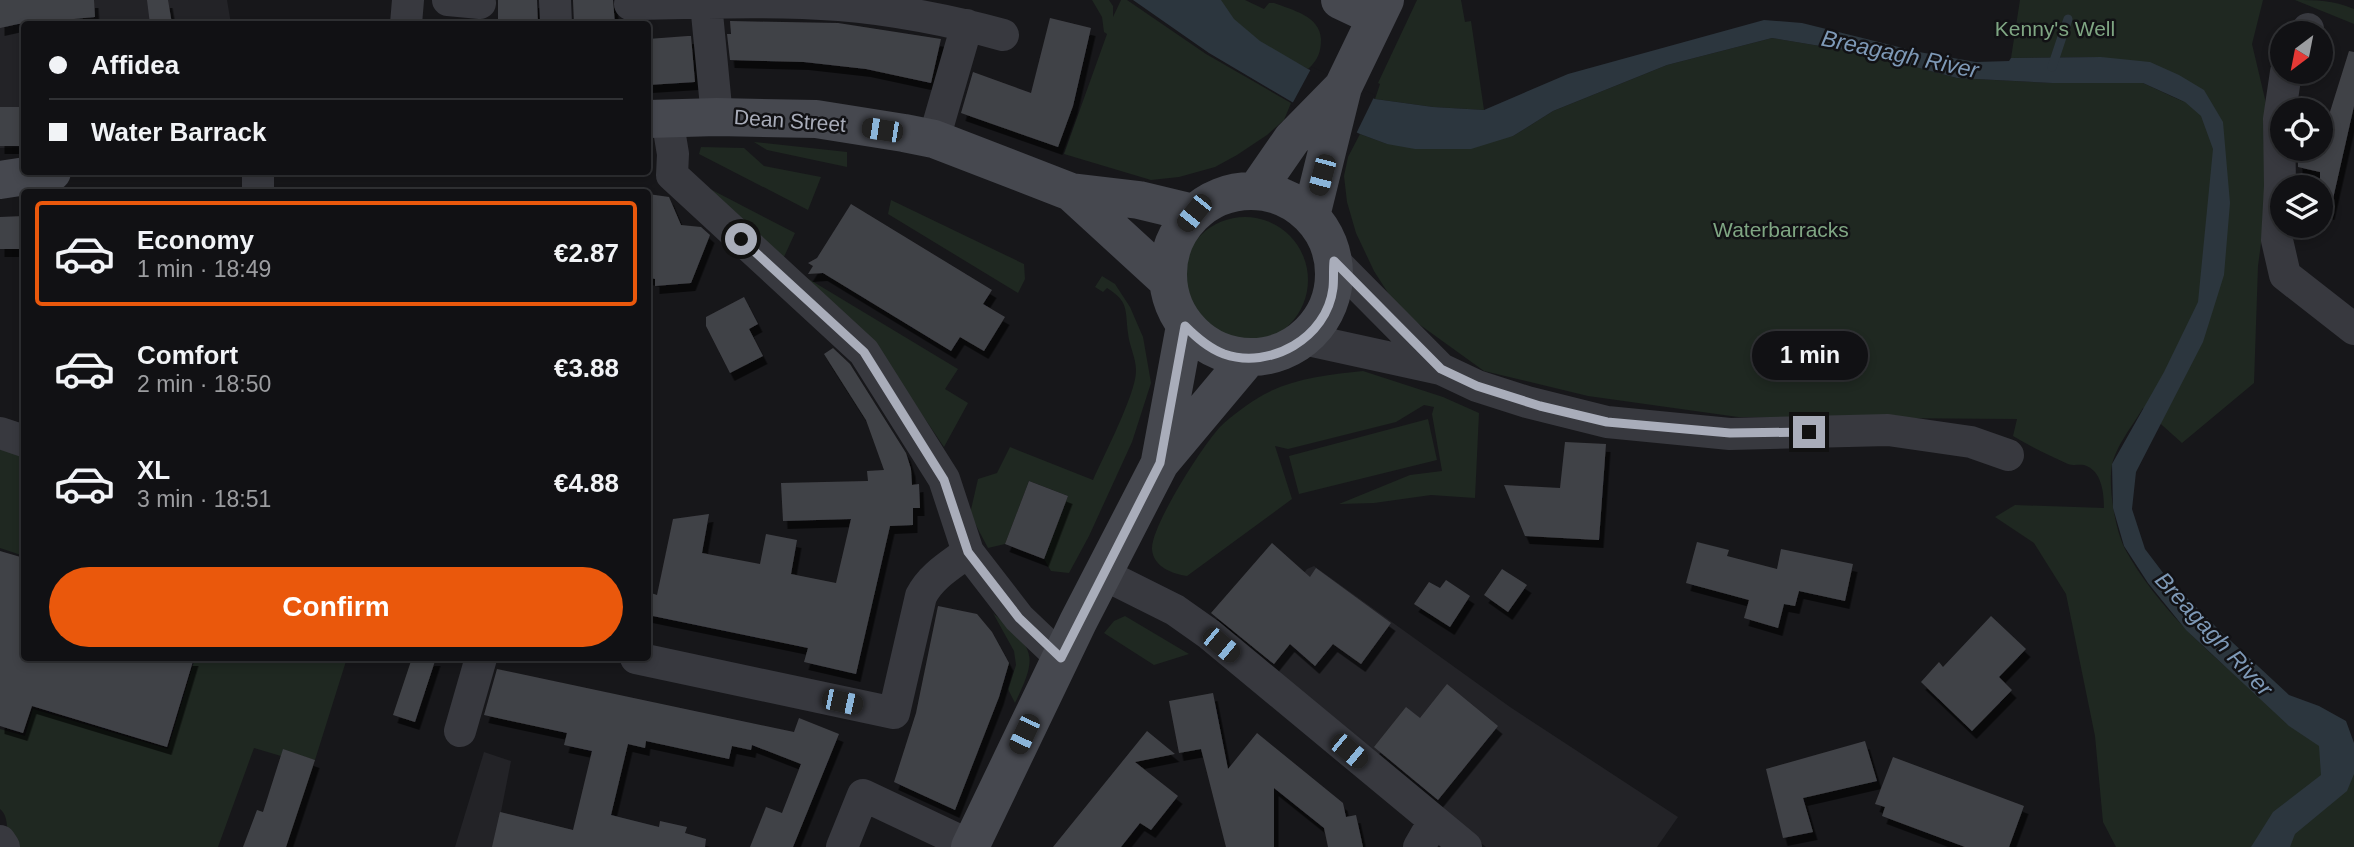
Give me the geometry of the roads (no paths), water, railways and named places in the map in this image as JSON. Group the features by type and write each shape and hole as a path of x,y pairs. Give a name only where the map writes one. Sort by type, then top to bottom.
{"main road":[{"path":"1256,191 1315,136 1347,79 1380,8 1340,0"},
{"name":"Dean Street","path":"657,119 816,119 934,139 1071,192 1139,200 1194,213"},
{"path":"1311,216 1315,136"},
{"path":"0,180 32,175"},
{"path":"1256,191 1295,203 1311,216 1326,237 1334,261 1333,290 1323,317 1304,339 1278,354 1248,358 1224,354 1202,343 1185,326 1172,304 1167,280 1169,256 1178,232 1194,213 1212,200 1233,192 1256,191"},
{"name":"Dean Street","path":"1071,192 1167,280"},
{"path":"1160,463 1185,326"},
{"path":"970,846 1160,463 1248,358"}],"street":[{"path":"406,21 408,0"},
{"path":"448,0 481,3"},
{"path":"555,0 556,21"},
{"path":"706,3 717,117"},
{"path":"630,4 840,5 967,25 1003,35"},
{"path":"934,139 967,25"},
{"path":"2284,84 2279,118 2280,186 2277,240 2286,275 2354,329"},
{"name":"Dean Street","path":"657,119 673,154 672,175 864,352 944,480 968,552 1019,618 1061,658"},
{"path":"1334,261 1441,369"},
{"path":"1304,339 1441,369 1477,386 1540,406 1607,422 1730,433 1888,430 1971,442 2008,455"},
{"path":"0,433 21,440"},
{"path":"650,661 894,713 921,596 926,585 968,552"},
{"path":"1103,574 1175,610 1209,634 1427,834 1466,847"},
{"path":"460,731 480,661"},
{"path":"842,847 863,795 970,846"},
{"path":"0,841 4,847"}],"water":[{"name":"Breagagh River","path":"1133,0 1221,0 1234,19 1260,41 1308,69 1375,99 1433,107 1484,110 1568,74 1764,20 1802,23 1919,52 1976,62 2009,61 2011,58 2101,57 2150,62 2204,90 2223,122 2230,203 2224,275 2203,342 2136,472 2132,509 2145,549 2167,578 2217,628 2289,695 2319,706 2346,721 2354,743 2354,774 2347,791 2295,834 2290,847 2251,847 2273,812 2321,775 2319,746 2289,726 2186,630 2148,583 2124,546 2113,508 2112,464 2164,372 2198,302 2213,149 2201,116 2185,102 2143,83 2052,83 1957,78 1862,53 1772,38 1667,65 1553,111 1513,136 1471,149 1415,149 1387,144 1360,134 1292,102 1209,53"}],"waterway":[{"path":"2052,67 2068,19"}],"park label":[{"name":"Kenny's Well","path":"2055,29"},
{"name":"Waterbarracks","path":"1781,230"}]}
